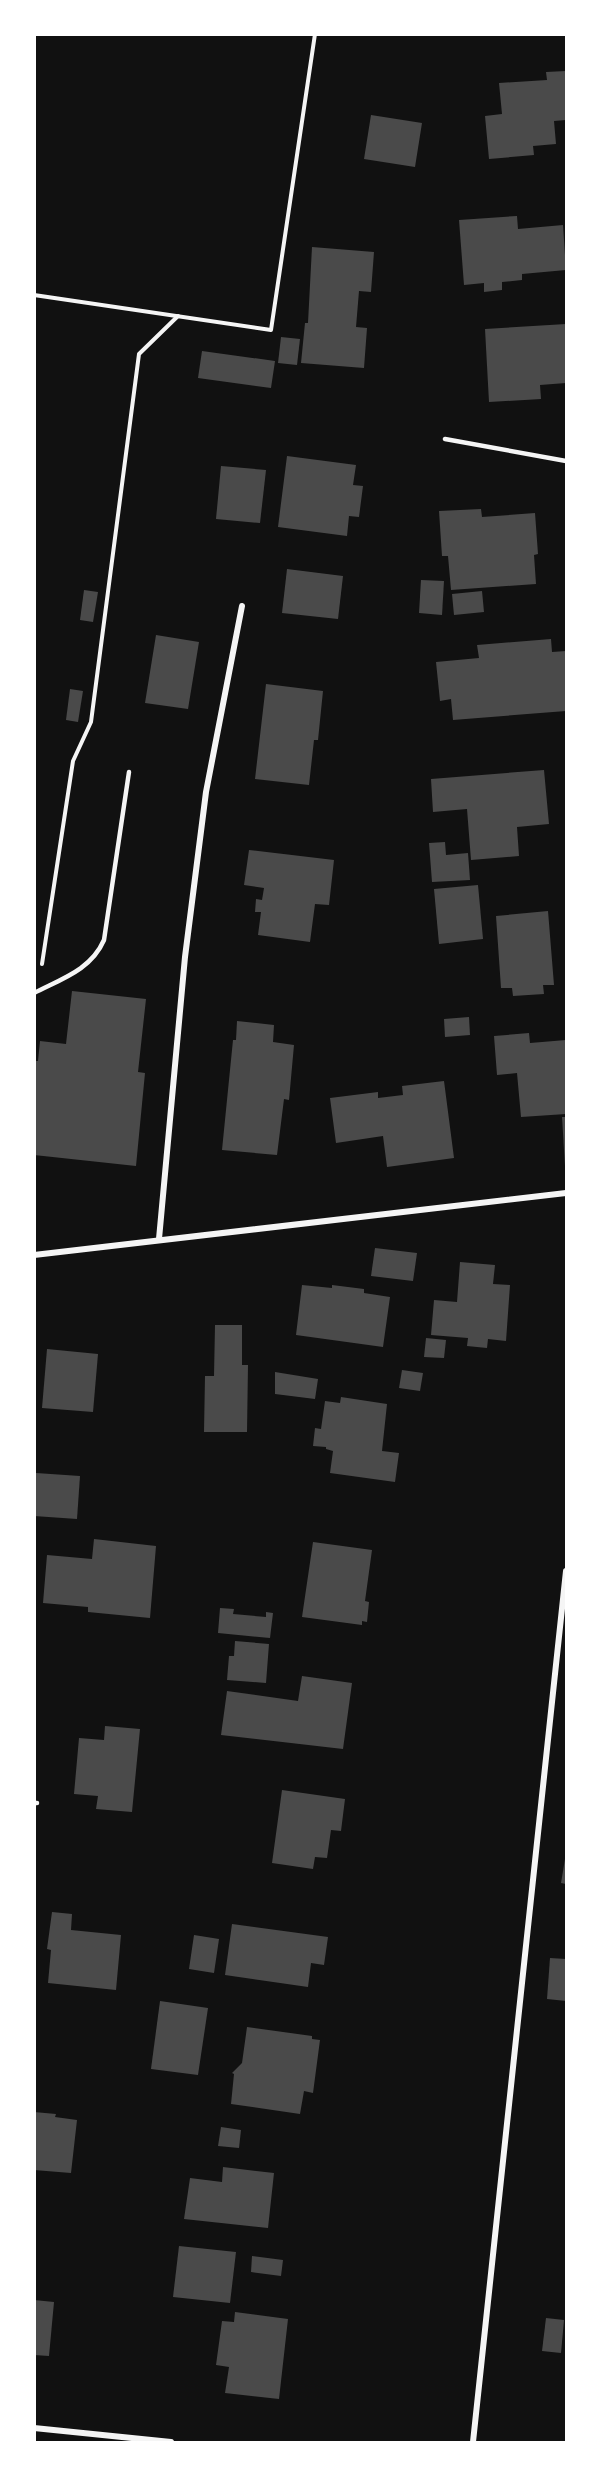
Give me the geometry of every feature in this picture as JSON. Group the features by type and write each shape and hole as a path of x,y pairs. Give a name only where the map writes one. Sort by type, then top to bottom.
{"street":[{"path":"159,1239 185,957 206,792 242,606"},
{"path":"34,1255 567,1193"},
{"path":"473,2442 567,1571"},
{"path":"34,2428 171,2442"}],"lane":[{"path":"445,439 567,461"},
{"path":"36,992 91,962 104,940 129,772"}],"path":[{"path":"34,295 271,330 315,34"},
{"path":"36,992 73,761 91,722 139,354 178,316"}],"building":[{"path":"566,71 566,120 554,121 556,144 533,146 534,155 489,159 485,116 502,114 499,83 547,80 546,72"},
{"path":"371,115 422,123 415,167 364,159"},
{"path":"517,216 518,229 563,225 566,270 522,274 522,280 502,282 502,290 484,292 484,283 464,285 459,220"},
{"path":"312,247 374,252 371,292 359,291 356,327 367,328 364,368 301,363 305,323 308,323"},
{"path":"566,324 566,383 540,385 541,399 489,402 485,329"},
{"path":"281,337 300,339 297,365 278,363"},
{"path":"202,351 275,361 271,388 198,378"},
{"path":"287,456 356,465 353,485 363,486 359,517 349,516 347,536 278,527"},
{"path":"221,466 266,470 260,523 216,519"},
{"path":"481,509 482,517 535,513 538,554 534,555 536,584 451,590 448,556 442,556 439,511"},
{"path":"287,569 343,576 338,619 282,613"},
{"path":"421,580 444,581 442,615 419,613"},
{"path":"84,590 98,592 93,622 80,620"},
{"path":"482,591 484,612 454,615 452,594"},
{"path":"156,635 199,642 188,709 145,703"},
{"path":"551,639 552,652 566,651 566,711 453,720 451,699 440,701 436,662 479,658 477,645"},
{"path":"266,684 323,691 318,740 314,740 309,785 255,779"},
{"path":"70,689 83,691 78,722 66,720"},
{"path":"544,770 549,824 517,827 519,856 471,860 467,809 433,812 431,779"},
{"path":"445,842 446,855 468,853 470,880 432,882 429,843"},
{"path":"249,850 334,860 329,905 315,904 310,942 258,935 261,912 255,912 256,899 262,900 264,888 244,885"},
{"path":"478,885 483,939 439,944 434,889"},
{"path":"548,911 554,985 543,985 544,994 513,996 512,988 501,988 496,916"},
{"path":"72,991 146,999 138,1072 145,1073 136,1166 34,1155 34,1061 38,1061 40,1041 66,1044"},
{"path":"469,1017 470,1035 445,1037 444,1019"},
{"path":"237,1021 274,1025 273,1042 294,1045 289,1100 284,1099 277,1155 222,1150"},
{"path":"529,1033 530,1043 566,1040 566,1114 521,1117 517,1073 497,1075 494,1036"},
{"path":"444,1081 454,1158 387,1167 383,1136 336,1143 330,1098 378,1092 378,1098 403,1095 402,1086"},
{"path":"562,1117 566,1117 566,1166 565,1166"},
{"path":"375,1248 417,1253 413,1281 371,1276"},
{"path":"460,1262 495,1265 493,1284 510,1285 506,1341 488,1339 487,1348 467,1346 468,1338 431,1335 434,1300 457,1302"},
{"path":"302,1285 332,1288 332,1285 364,1289 364,1293 390,1297 383,1347 296,1335"},
{"path":"215,1325 242,1325 242,1365 248,1365 247,1432 204,1432 205,1376 214,1376"},
{"path":"426,1338 446,1340 444,1358 424,1357"},
{"path":"47,1349 98,1354 93,1412 42,1408"},
{"path":"402,1370 423,1373 420,1391 399,1388"},
{"path":"275,1372 318,1379 315,1399 275,1394"},
{"path":"341,1397 387,1404 382,1451 399,1453 395,1482 330,1473 333,1451 326,1447 313,1446 315,1428 321,1429 325,1401 340,1403"},
{"path":"36,1473 80,1476 77,1519 34,1516"},
{"path":"94,1539 156,1546 150,1618 88,1612 88,1607 43,1603 47,1555 92,1559"},
{"path":"313,1542 372,1550 365,1601 369,1602 367,1622 362,1621 362,1625 302,1617"},
{"path":"220,1608 234,1609 233,1614 266,1617 266,1612 273,1613 270,1638 218,1633"},
{"path":"235,1641 269,1644 266,1683 227,1680 229,1656 234,1656"},
{"path":"302,1676 352,1683 343,1749 221,1735 227,1691 298,1701"},
{"path":"105,1726 140,1729 132,1812 96,1809 98,1796 74,1794 79,1738 104,1740"},
{"path":"282,1790 345,1799 341,1831 331,1830 327,1858 315,1857 313,1869 272,1863"},
{"path":"566,1859 566,1884 561,1883"},
{"path":"52,1912 72,1914 71,1930 121,1935 116,1990 48,1983 51,1950 47,1949"},
{"path":"232,1924 328,1937 324,1965 311,1963 308,1987 225,1975"},
{"path":"194,1935 219,1939 214,1973 189,1969"},
{"path":"550,1958 566,1959 566,2001 547,1999"},
{"path":"160,2001 208,2008 198,2075 151,2069"},
{"path":"247,2027 312,2036 312,2039 320,2040 313,2093 304,2091 300,2114 231,2104 234,2074 232,2073 242,2063"},
{"path":"34,2112 56,2114 55,2117 77,2120 71,2173 34,2170"},
{"path":"221,2127 241,2130 239,2148 218,2146"},
{"path":"223,2167 274,2173 268,2228 184,2219 190,2178 222,2182"},
{"path":"179,2246 236,2252 230,2303 173,2297"},
{"path":"252,2256 283,2260 281,2276 251,2272"},
{"path":"34,2300 54,2302 49,2356 34,2355"},
{"path":"235,2312 288,2319 279,2399 225,2393 229,2367 216,2365 222,2321 234,2322"},
{"path":"546,2318 564,2320 561,2353 542,2351"}]}
